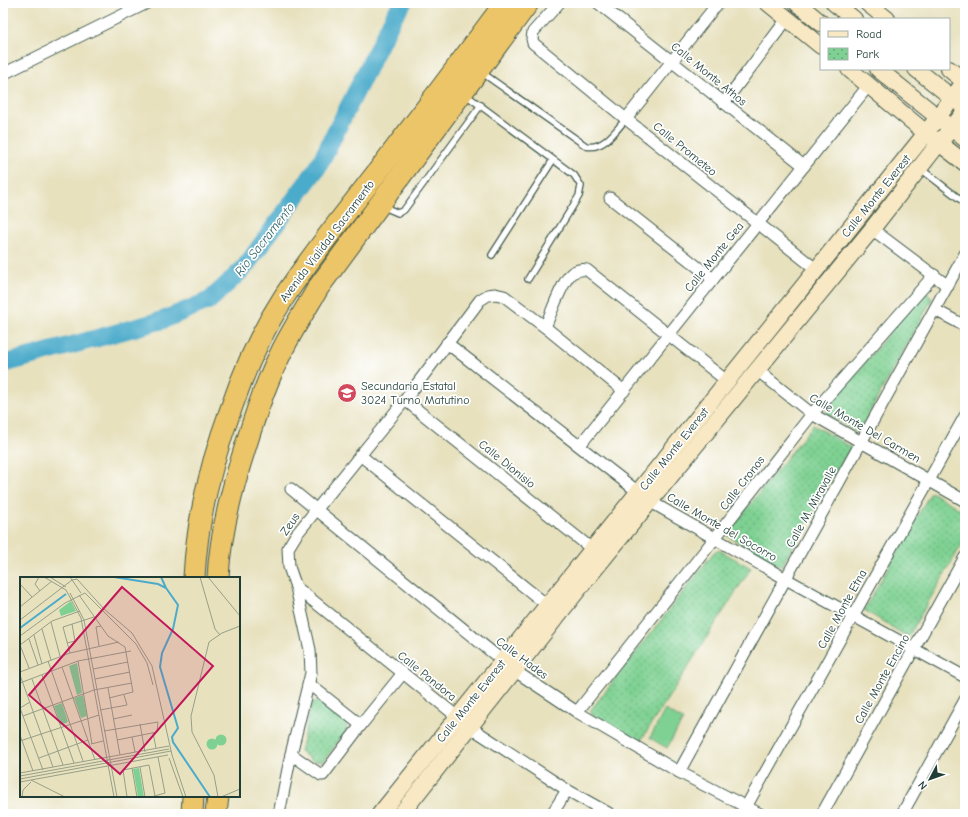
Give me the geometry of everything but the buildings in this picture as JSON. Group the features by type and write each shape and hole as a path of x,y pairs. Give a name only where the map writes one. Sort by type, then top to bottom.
{"highway":[{"name":"Avenida Vialidad Sacramento","path":"194,577 202,504 210,472 222,432 241,380 272,317 284,297 319,248 505,3"},
{"name":"Avenida Vialidad Sacramento","path":"218,577 222,541 232,492 264,389 289,337 318,288 528,3"},
{"path":"192,814 193,797"},
{"path":"216,814 218,797"}],"street":[{"path":"3,74 147,3"},
{"name":"Calle Prometeo","path":"559,3 533,32 532,40 538,47 626,119 817,270"},
{"name":"Calle Monte Athos","path":"598,3 610,7 672,61 804,166"},
{"path":"626,119 718,3"},
{"path":"768,3 820,45"},
{"path":"797,3 820,22"},
{"path":"834,3 853,18"},
{"path":"867,3 886,18"},
{"path":"724,103 787,18"},
{"path":"850,70 926,133 965,163"},
{"path":"879,70 965,139"},
{"path":"917,70 959,103"},
{"path":"950,70 965,81"},
{"name":"Calle Monte Everest","path":"380,814 464,722 509,666 581,586 728,382 938,117 959,103 965,81"},
{"name":"Calle Monte Gea","path":"580,445 869,85"},
{"name":"Calle Monte Everest","path":"509,666 548,605 592,549 645,497 757,370 965,112"},
{"path":"610,198 713,279"},
{"path":"872,229 948,286"},
{"name":"Calle M. Miravalle","path":"679,772 965,254"},
{"path":"624,391 545,327 567,280 575,271 584,269 587,270 728,382"},
{"name":"Calle Cronos","path":"577,712 812,414 934,275"},
{"name":"Zeus","path":"279,814 309,684 312,662 296,587 289,567 288,548 316,509 404,400 480,300 488,295 495,294 504,296 545,327"},
{"path":"935,310 965,326"},
{"name":"Calle Monte del Socorro","path":"447,343 645,497 786,579 854,615 965,678"},
{"name":"Calle Monte Del Carmen","path":"757,370 812,414 965,501"},
{"name":"Calle Dionisio","path":"404,400 592,549"},
{"name":"Calle Monte Etna","path":"744,810 965,416"},
{"path":"360,455 548,605"},
{"name":"Calle Hades","path":"291,489 509,666 577,712 744,810 760,814"},
{"name":"Calle Monte Encino","path":"822,814 965,557"},
{"name":"Calle Pandora","path":"296,587 464,722 567,790 610,814"},
{"path":"292,754 314,771 322,775 403,673"},
{"path":"309,684 361,725"},
{"path":"902,814 965,700"},
{"name":"Calle Monte Everest","path":"401,814 464,722"},
{"path":"552,814 567,790"}],"lane":[{"path":"478,69 586,146 598,146 605,142 626,119"},
{"path":"462,92 574,175 581,186 579,196 528,279"},
{"path":"380,205 398,213 404,210 480,105"},
{"path":"492,255 554,160"},
{"path":"920,168 965,203"}],"green space":[{"path":"922,293 927,293 932,299 858,433 826,413 828,408"},
{"path":"813,425 851,447 781,567 726,535"},
{"path":"931,492 965,512 965,539 908,637 864,610"},
{"path":"719,550 751,568 640,742 593,716 590,711 715,551"},
{"path":"320,701 347,721 346,732 323,761 312,761 300,751 312,702"},
{"path":"665,710 683,720 667,748 650,738"}],"waterway":[{"name":"Rio Sacramento","path":"3,364 163,320 210,300 244,268 318,167 395,14 403,3"}],"place":[{"name":"Secundaria Estatal 3024 Turno Matutino","path":"347,393"}]}
